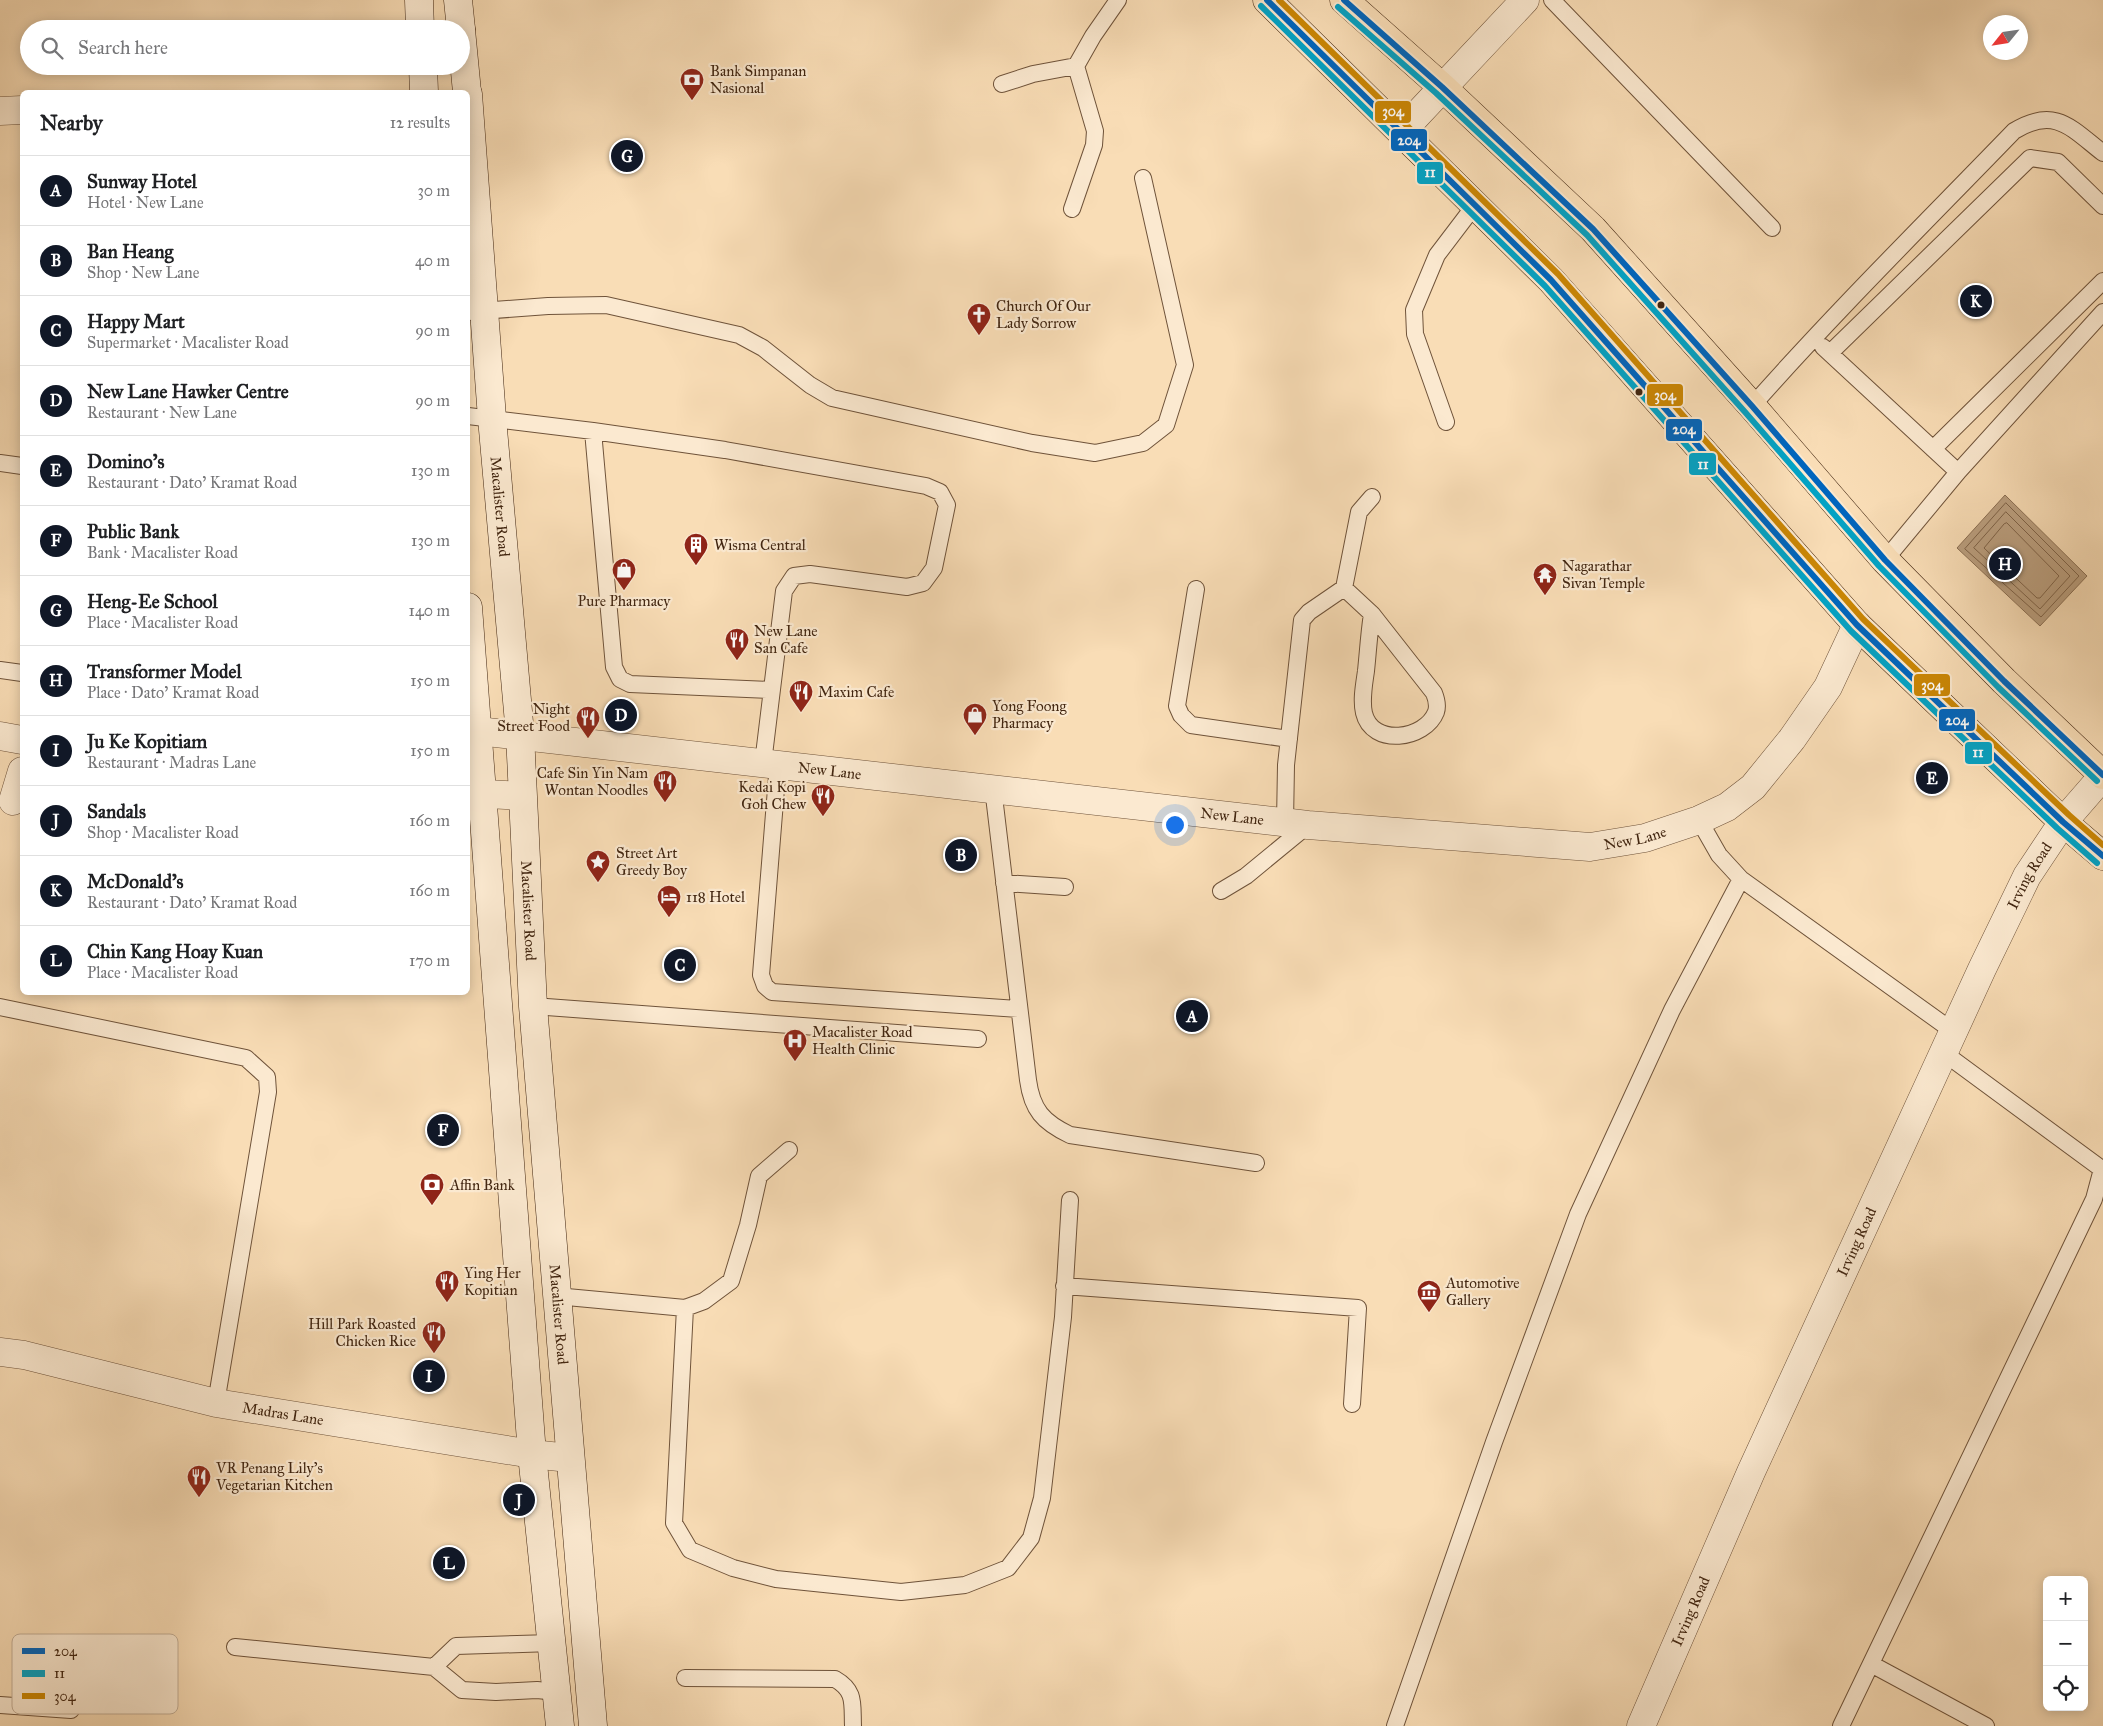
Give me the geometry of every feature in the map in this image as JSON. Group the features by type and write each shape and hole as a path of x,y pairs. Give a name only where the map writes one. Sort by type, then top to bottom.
{"main road":[{"path":"1267,0 1551,280 1857,625 2063,822 2103,856"},
{"path":"1344,0 1442,88 1592,229 1752,406 1884,560 2004,681 2103,775"}],"street":[{"path":"418,0 419,20"},
{"name":"Macalister Road","path":"458,0 460,20"},
{"path":"1401,132 1525,0"},
{"path":"423,75 424,90"},
{"name":"Macalister Road","path":"466,75 467,90"},
{"path":"0,111 20,110"},
{"name":"Macalister Road","path":"470,149 480,417 520,734 533,1006 592,1726"},
{"name":"New Lane","path":"478,731 520,734 1297,823 1590,847 1645,838 1699,820 1727,807 1753,787 1787,746 1828,687 1857,625"},
{"path":"470,632 478,731 474,793 532,1454 560,1726"},
{"path":"0,736 20,740"},
{"name":"Irving Road","path":"1641,1726 1751,1472 1982,969 2027,876 2063,822 2103,775"},
{"path":"13,801 20,778"},
{"path":"474,793 522,796"},
{"name":"Madras Lane","path":"0,1352 24,1355 216,1403 532,1454 569,1458"}],"lane":[{"path":"1072,209 1094,145 1095,130 1076,66 1093,36 1118,0"},
{"path":"1552,0 1772,228"},
{"path":"1002,84 1033,74 1076,66"},
{"path":"1752,406 1812,337 1845,307 2014,131 2029,122 2047,120 2066,123 2103,153"},
{"path":"1830,353 2030,158 2058,162 2103,206"},
{"path":"476,312 548,306 606,304 739,335 763,348 810,385 832,398 1032,443 1095,453 1143,443 1166,425 1185,365 1143,178"},
{"path":"1446,422 1415,334 1414,310 1436,255 1475,205"},
{"path":"1933,449 2103,281"},
{"path":"1884,560 1958,472 2103,312"},
{"path":"1812,337 1958,472"},
{"path":"480,417 724,450 917,484 940,492 947,504 934,568 923,583 907,586 810,574 794,576 784,591 771,690 771,764 761,976 765,986 772,992 1019,1009"},
{"path":"593,431 614,667 620,679 630,684 771,690"},
{"path":"0,463 20,466"},
{"path":"1221,891 1246,876 1297,823 1286,765 1302,620 1309,612 1344,588 1359,512 1372,497"},
{"path":"1344,588 1372,614 1434,693 1436,712 1424,728 1407,736 1390,736 1374,729 1364,716 1362,702 1372,614"},
{"path":"1196,589 1177,706 1180,715 1191,724 1290,740"},
{"path":"0,670 20,673"},
{"path":"993,788 1030,1096 1039,1114 1054,1128 1070,1135 1256,1163"},
{"path":"1699,820 1719,855 1741,879 1949,1043 2102,1170 2094,1199 1841,1726"},
{"path":"1394,1726 1494,1442 1578,1214 1672,1010 1741,879"},
{"path":"1004,883 1065,887"},
{"path":"533,1006 978,1039"},
{"path":"0,1007 246,1058 268,1078 268,1092 216,1403"},
{"path":"556,1296 685,1308 704,1301 731,1281 748,1225 759,1176 790,1150"},
{"path":"685,1308 674,1523 690,1550 733,1568 776,1579 901,1592 965,1585 1008,1568 1031,1538 1042,1498 1063,1317 1070,1200"},
{"path":"1064,1286 1358,1308 1352,1404"},
{"path":"434,1667 456,1646 552,1643"},
{"path":"235,1647 434,1667 462,1690 496,1692 537,1690 557,1692"},
{"path":"1871,1664 1986,1726"},
{"path":"684,1678 835,1679 845,1684 852,1695 853,1726"}],"water":[{"path":"2005,495 2087,576 2040,626 1957,548"}],"transit line":[{"name":"204","path":"1267,0 1551,280 1857,625 2063,822 2103,856"},
{"name":"304","path":"1279,0 1558,274 1863,619 2103,845"},
{"name":"204","path":"1344,0 1442,87 1593,229 1752,406 1885,560 2004,681 2103,775"},
{"name":"11","path":"1261,6 1545,286 1851,631 2057,828 2097,863"},
{"name":"11","path":"1338,7 1436,93 1587,235 1879,566 1998,687 2097,781"}],"place":[{"name":"Bank Simpanan Nasional","path":"692,101"},
{"name":"Heng-Ee School","path":"627,156"},
{"name":"McDonald's","path":"1976,301"},
{"name":"Church Of Our Lady Sorrow","path":"979,336"},
{"name":"Transformer Model","path":"2005,564"},
{"name":"Wisma Central","path":"696,566"},
{"name":"Pure Pharmacy","path":"624,591"},
{"name":"Nagarathar Sivan Temple","path":"1545,596"},
{"name":"New Lane San Cafe","path":"737,661"},
{"name":"Maxim Cafe","path":"801,713"},
{"name":"New Lane Hawker Centre","path":"621,715"},
{"name":"Yong Foong Pharmacy","path":"975,736"},
{"name":"Night Street Food","path":"588,739"},
{"name":"Domino's","path":"1932,778"},
{"name":"Cafe Sin Yin Nam Wontan Noodles","path":"665,803"},
{"name":"Kedai Kopi Goh Chew","path":"823,817"},
{"name":"Ban Heang","path":"961,855"},
{"name":"Street Art Greedy Boy","path":"598,883"},
{"name":"118 Hotel","path":"669,918"},
{"name":"Happy Mart","path":"680,965"},
{"name":"Sunway Hotel","path":"1192,1016"},
{"name":"Macalister Road Health Clinic","path":"795,1062"},
{"name":"Public Bank","path":"443,1130"},
{"name":"Affin Bank","path":"432,1206"},
{"name":"Ying Her Kopitian","path":"447,1303"},
{"name":"Automotive Gallery","path":"1429,1313"},
{"name":"Hill Park Roasted Chicken Rice","path":"434,1354"},
{"name":"Ju Ke Kopitiam","path":"429,1376"},
{"name":"VR Penang Lily's Vegetarian Kitchen","path":"199,1498"},
{"name":"Sandals","path":"519,1500"},
{"name":"Chin Kang Hoay Kuan","path":"449,1563"}]}
